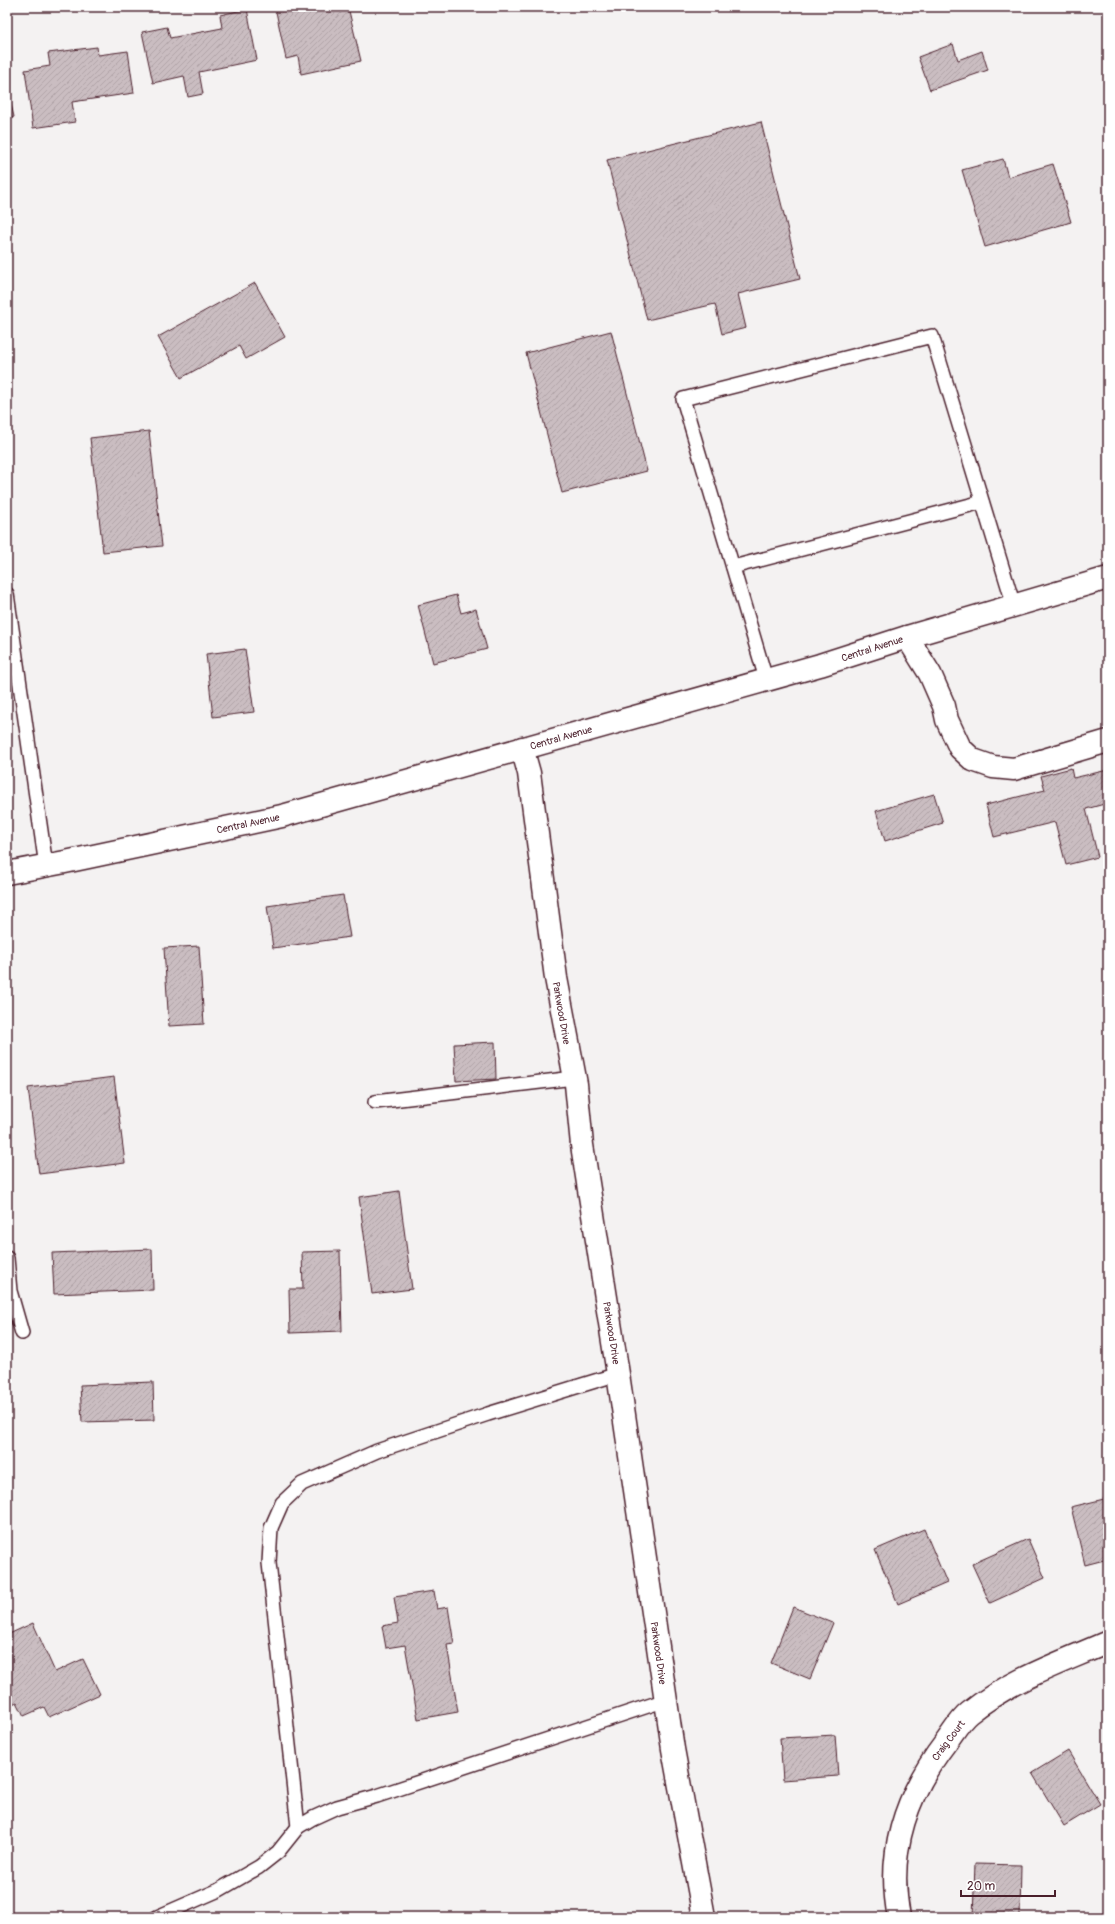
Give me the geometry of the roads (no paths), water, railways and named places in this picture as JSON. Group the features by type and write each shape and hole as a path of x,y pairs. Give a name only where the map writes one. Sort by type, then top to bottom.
{"street":[{"name":"Central Avenue","path":"7,873 282,816 820,665 907,637 1108,578"},
{"path":"907,637 930,674 944,706 947,720 960,748 973,760 993,767 1014,769 1108,741"},
{"name":"Parkwood Drive","path":"522,748 529,774 556,978 574,1078 582,1145 618,1374 673,1749 704,1917"},
{"name":"Craig Court","path":"899,1917 896,1902 894,1863 906,1811 928,1766 967,1714 1008,1686 1108,1642"}],"lane":[{"path":"766,679 683,399 932,336 1014,606"},
{"path":"733,567 982,502"},
{"path":"7,594 46,866"},
{"path":"375,1102 574,1078"},
{"path":"7,1258 10,1291 22,1333"},
{"path":"298,1827 270,1563 271,1528 282,1503 302,1484 377,1451 488,1414 618,1374"},
{"path":"157,1917 219,1890 259,1867 278,1852 298,1827 337,1807 385,1794 666,1700"}]}
